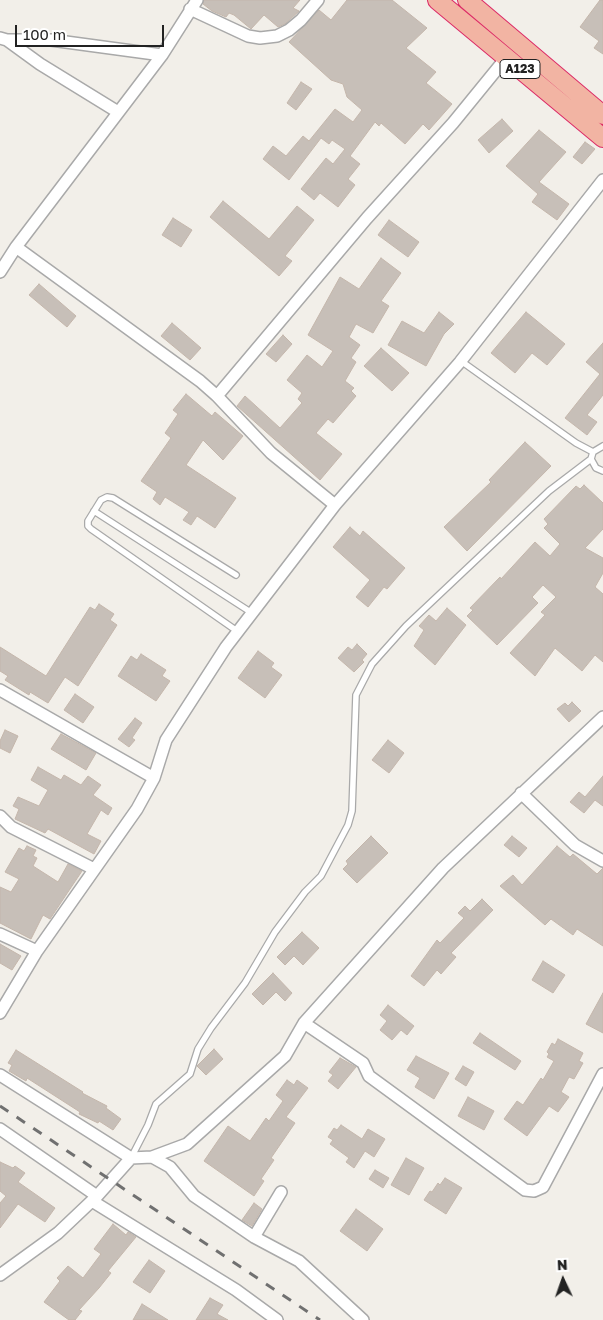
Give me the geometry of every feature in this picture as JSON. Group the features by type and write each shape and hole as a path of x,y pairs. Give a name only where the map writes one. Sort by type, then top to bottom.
{"highway":[{"name":"A123","path":"437,0 603,138"},
{"name":"A123","path":"467,0 603,115"}],"street":[{"path":"0,272 16,247 162,55 193,5 248,36 260,38 276,36 288,30 301,20 318,0"},
{"path":"3,39 51,40 162,55"},
{"path":"3,39 118,112"},
{"path":"217,396 367,218 454,123 506,58"},
{"path":"0,1013 36,951 137,809 154,778 166,740 237,631 335,505 461,361 603,180"},
{"path":"16,247 217,396 271,453 335,505"},
{"path":"0,690 154,778"},
{"path":"0,1075 131,1158 152,1157 187,1144 285,1056 304,1024 443,868 603,717"},
{"path":"521,793 575,845 603,861"},
{"path":"0,816 10,827 94,869"},
{"path":"0,934 36,951"},
{"path":"304,1024 362,1063 370,1076 525,1190 534,1191 543,1186 603,1074"},
{"path":"0,1129 94,1198 236,1290 277,1320"},
{"path":"152,1157 170,1167 194,1196 254,1237 299,1261 363,1320"},
{"path":"0,1275 58,1233 131,1158"},
{"path":"254,1237 281,1192"},
{"path":"0,1258 10,1266"}],"lane":[{"path":"461,361 576,443 593,452"},
{"path":"131,1158 148,1125 156,1104 190,1074 198,1049 211,1028 244,983 275,932 305,892 321,876 348,825 352,811 356,695 372,664 406,626 549,491 591,459 593,452 603,446"},
{"path":"591,459 596,468 603,470"},
{"path":"236,575 113,498 107,497 101,500 88,521 88,526 91,529 237,631"},
{"path":"94,511 252,612"}],"building":[{"path":"204,0 300,0 293,8 299,11 285,24 278,27 264,15 251,29 234,15 229,13 226,17 212,11 203,4"},
{"path":"347,0 392,0 427,28 406,48 436,72 426,83 452,104 429,130 423,124 405,144 381,123 379,126 375,122 350,156 360,164 348,179 355,185 338,207 320,193 314,200 301,189 326,158 333,164 345,149 332,140 329,144 321,138 289,180 263,159 273,146 286,156 303,136 309,141 335,109 353,122 362,110 347,97 343,84 331,80 289,42 319,10 331,20"},
{"path":"600,0 603,0 603,54 594,48 599,41 580,27"},
{"path":"301,82 312,89 296,110 287,103"},
{"path":"502,119 513,131 489,153 478,140"},
{"path":"539,130 566,152 539,182 569,204 557,220 532,202 538,194 506,166"},
{"path":"585,142 595,149 582,164 573,157"},
{"path":"223,201 269,239 297,206 314,220 285,256 292,261 279,276 210,217"},
{"path":"173,218 192,230 181,247 162,235"},
{"path":"389,220 419,242 408,257 378,235"},
{"path":"381,258 401,273 381,301 389,306 373,333 356,324 349,337 360,345 351,358 356,362 345,381 354,388 351,391 356,396 333,423 328,419 316,433 342,454 320,480 237,406 245,396 280,428 302,403 298,399 302,393 287,380 307,355 322,367 333,351 308,335 340,277 359,289"},
{"path":"39,284 76,316 67,327 29,295"},
{"path":"439,312 454,324 444,334 426,366 388,345 402,321 424,333"},
{"path":"526,312 565,344 547,365 532,353 515,373 491,353"},
{"path":"172,323 201,348 190,360 161,336"},
{"path":"283,335 292,344 276,362 266,354"},
{"path":"603,343 603,395 587,415 597,422 587,435 565,418 600,374 586,362"},
{"path":"381,348 409,373 392,391 364,366"},
{"path":"186,394 212,416 215,412 243,436 223,460 203,440 186,465 236,498 215,528 197,516 191,525 183,520 189,512 165,497 160,505 153,499 157,492 141,481 171,438 165,433 178,414 173,410"},
{"path":"525,442 551,466 467,551 444,527 491,482 489,480"},
{"path":"584,485 603,503 603,529 585,548 603,558 603,573 595,587 603,594 603,662 595,655 582,671 555,648 535,676 510,653 545,615 541,612 556,597 543,585 532,597 538,603 497,645 467,616 473,610 470,608 500,577 501,579 535,542 550,556 560,544 544,528 548,524 544,519 576,486 580,489"},
{"path":"350,527 360,536 363,531 405,568 387,589 384,587 368,607 356,597 370,580 333,547"},
{"path":"99,604 114,614 110,620 117,625 78,686 65,677 48,703 30,692 29,695 5,680 8,676 0,671 0,647 46,676 90,607 95,610"},
{"path":"447,608 466,625 435,665 414,646 424,630 419,626 429,615 436,621"},
{"path":"357,644 367,654 362,660 364,662 354,672 338,658 348,647 352,650"},
{"path":"258,651 274,663 271,667 282,675 265,698 238,678"},
{"path":"141,654 166,670 162,676 170,681 156,701 118,676 131,656 137,660"},
{"path":"75,694 94,707 83,723 64,710"},
{"path":"572,702 581,711 569,722 557,709 565,703 568,706"},
{"path":"135,718 142,723 132,738 135,740 129,747 118,739"},
{"path":"5,730 18,736 10,753 0,748 0,741"},
{"path":"61,734 96,753 86,770 51,749"},
{"path":"388,740 404,753 389,773 372,760"},
{"path":"38,767 61,780 64,775 81,785 88,776 101,785 93,795 112,808 108,815 101,810 87,834 101,841 94,854 48,829 45,833 15,819 19,809 13,806 18,797 39,806 48,790 31,780"},
{"path":"603,776 603,806 595,800 584,813 570,802 579,792 585,797"},
{"path":"371,836 388,853 357,883 343,869 348,864 346,861"},
{"path":"512,836 527,848 519,857 504,845"},
{"path":"27,846 36,850 33,856 37,858 33,866 58,882 68,864 82,871 50,919 43,915 31,939 0,923 0,887 11,892 19,879 5,872 19,848 24,851"},
{"path":"557,846 570,857 573,854 597,874 603,868 603,946 577,929 573,935 551,919 545,925 500,886 513,875 522,885"},
{"path":"482,899 493,910 451,953 456,957 441,974 437,970 424,986 411,976 437,940 440,943 464,918 458,913 465,906 470,911"},
{"path":"302,932 319,948 303,965 294,956 285,965 277,957"},
{"path":"0,944 21,956 12,970 0,963"},
{"path":"543,961 565,975 553,993 532,980"},
{"path":"273,973 292,993 285,1001 276,992 263,1005 252,994"},
{"path":"603,993 603,1033 586,1024"},
{"path":"388,1005 414,1026 407,1035 401,1030 392,1040 380,1030 387,1021 380,1015"},
{"path":"480,1033 521,1061 515,1070 473,1043"},
{"path":"558,1039 583,1053 579,1061 583,1063 574,1079 569,1077 561,1092 569,1097 558,1112 549,1106 527,1136 504,1119 517,1101 523,1105 541,1078 543,1080 554,1061 547,1057 549,1054 547,1052 552,1043 555,1045"},
{"path":"214,1049 223,1059 206,1075 197,1066"},
{"path":"16,1050 82,1093 107,1106 106,1108 121,1119 113,1130 99,1121 98,1123 79,1114 80,1112 27,1078 26,1081 9,1071 12,1065 8,1063"},
{"path":"416,1056 449,1073 434,1099 415,1087 420,1078 407,1070"},
{"path":"340,1058 356,1067 338,1089 328,1081 333,1075 329,1072"},
{"path":"463,1066 474,1072 466,1086 455,1079"},
{"path":"287,1080 294,1085 297,1080 308,1088 286,1117 295,1123 271,1158 274,1160 261,1179 264,1181 254,1196 204,1161 228,1126 250,1141 266,1118 269,1121 283,1101 276,1095"},
{"path":"468,1097 494,1111 484,1130 458,1116"},
{"path":"341,1125 362,1139 368,1129 385,1139 374,1157 365,1151 354,1168 346,1162 349,1158 330,1144 333,1140 328,1137 334,1128 337,1130"},
{"path":"406,1158 424,1168 409,1195 391,1185"},
{"path":"0,1162 13,1168 15,1166 25,1173 18,1182 55,1208 45,1222 18,1204 0,1228 0,1203 6,1196 0,1191"},
{"path":"375,1170 389,1178 383,1188 369,1179"},
{"path":"445,1178 462,1188 446,1214 424,1200 430,1191 432,1192 438,1183 440,1185"},
{"path":"254,1203 262,1209 252,1226 242,1220"},
{"path":"356,1209 383,1229 367,1251 340,1231"},
{"path":"113,1224 126,1235 128,1232 136,1237 108,1271 111,1273 79,1310 82,1311 75,1320 69,1320 44,1302 60,1281 57,1278 68,1266 83,1278 101,1254 94,1249"},
{"path":"149,1260 165,1271 150,1293 133,1282"},
{"path":"210,1298 223,1305 217,1314 228,1320 196,1320"},
{"path":"142,1304 168,1320 133,1320"}],"railway":[{"path":"0,1106 320,1320"}]}
